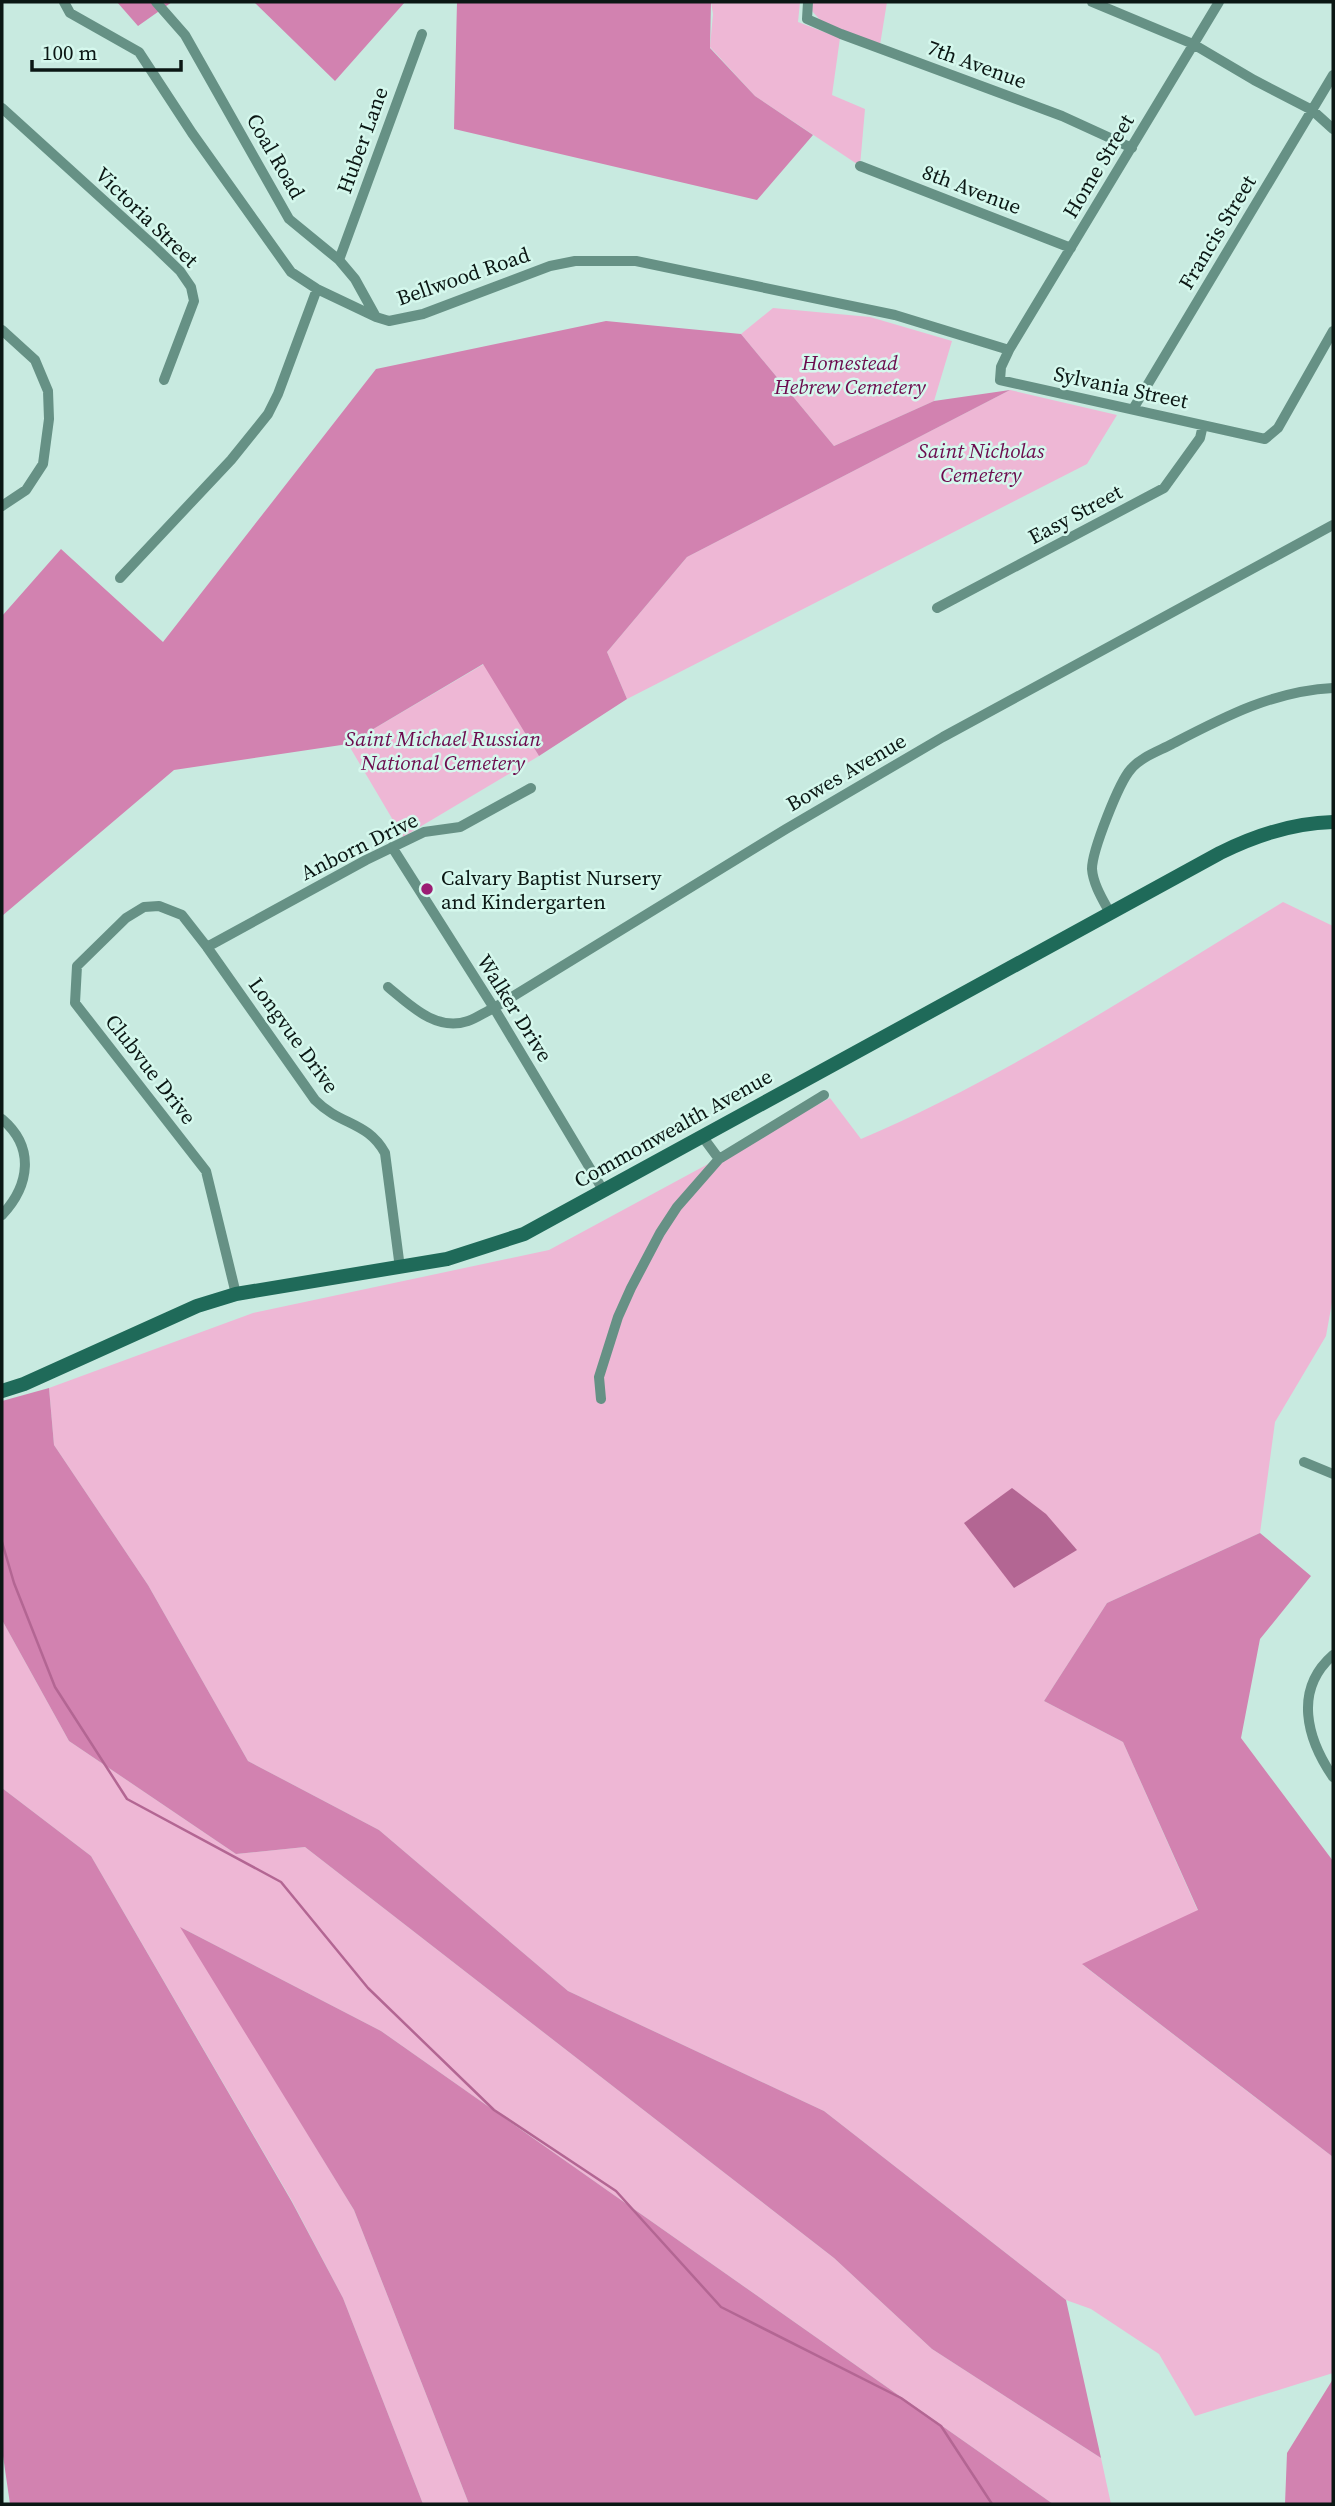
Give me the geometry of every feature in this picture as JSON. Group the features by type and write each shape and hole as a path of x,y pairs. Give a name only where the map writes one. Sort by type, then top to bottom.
{"street":[{"name":"Bellwood Road","path":"64,2 70,13 139,52 192,133 291,272 317,289 376,317 389,321 423,314 550,265 575,261 636,261 895,315 1009,350"},
{"name":"Coal Road","path":"156,2 185,35 289,219 339,260 355,279 376,317"},
{"name":"7th Avenue","path":"808,2 807,19 1062,116 1132,148"},
{"path":"1092,2 1193,44 1312,110 1333,130"},
{"name":"Home Street","path":"1009,350 1219,2"},
{"name":"Huber Lane","path":"339,260 422,34"},
{"name":"Francis Street","path":"1133,409 1333,75"},
{"name":"Victoria Street","path":"2,108 153,245 180,271 191,287 194,301 164,380"},
{"name":"8th Avenue","path":"860,166 1071,248"},
{"path":"120,578 231,460 268,414 317,289"},
{"path":"2,330 36,360 48,391 49,419 43,464 26,490 2,506"},
{"name":"Sylvania Street","path":"1009,350 1001,367 1000,380 1265,439 1278,428 1333,331"},
{"name":"Easy Street","path":"937,608 1164,488 1200,438 1203,425"},
{"name":"Bowes Avenue","path":"388,987 424,1017 443,1022 465,1022 494,1008 786,829 943,737 1333,526"},
{"path":"1110,914 1095,881 1093,863 1115,798 1131,768 1225,716 1259,702 1305,691 1333,688"},
{"name":"Anborn Drive","path":"207,947 424,831 460,827 531,788"},
{"name":"Commonwealth Avenue","path":"2,1391 24,1384 197,1306 236,1294 447,1259 524,1234 1246,840 1287,827 1333,821"},
{"name":"Walker Drive","path":"392,847 494,1008 603,1190"},
{"name":"Longvue Drive","path":"159,906 181,915 328,1113 365,1129 378,1140 386,1153 400,1268"},
{"name":"Clubvue Drive","path":"159,906 144,907 126,918 77,966 75,1003 206,1171 236,1294"},
{"path":"601,1399 599,1377 618,1317 660,1233 677,1206 719,1159 824,1095"},
{"path":"2,1119 19,1138 24,1161 24,1180 19,1195 2,1215"},
{"path":"702,1136 719,1159"},
{"path":"1304,1462 1333,1474"},
{"path":"1333,1655 1316,1676 1310,1697 1308,1720 1318,1752 1333,1777"}],"green space":[{"path":"711,2 800,2 798,22 840,38 832,95 865,109 860,166 755,96 710,47 713,14"},
{"path":"812,2 887,2 880,45 821,21 812,11"},
{"name":"Homestead Hebrew Cemetery","path":"773,308 870,317 952,341 934,401 834,446 741,334"},
{"name":"Saint Nicholas Cemetery","path":"1010,390 1117,415 1087,464 627,699 607,652 687,557"},
{"name":"Saint Michael Russian National Cemetery","path":"484,664 539,756 403,837 348,744"},
{"path":"1283,902 1333,926 1333,1297 1326,1336 1275,1422 1260,1533 1107,1603 1044,1701 1123,1742 1198,1911 1083,1965 1333,2157 1333,2373 1195,2416 1159,2354 1091,2309 1066,2300 824,2111 568,1991 379,1830 248,1761 148,1585 54,1445 49,1388 253,1313 549,1250 830,1098 861,1139 1024,1058"},
{"path":"2,1620 69,1741 236,1854 305,1847 834,2258 932,2349 1101,2458 1111,2504 1053,2504 381,2031 182,1928 354,2210 469,2504 423,2504 343,2298 292,2201 91,1856 2,1788"}],"shaded area":[{"path":"117,2 172,2 138,26"},
{"path":"254,2 405,2 335,81"},
{"path":"457,2 711,2 710,48 755,96 813,135 757,200 454,129"},
{"path":"606,321 741,334 834,446 934,401 1010,390 687,557 607,652 627,699 539,756 483,664 348,744 174,770 2,916 2,616 61,549 163,642 376,369"},
{"path":"49,1388 54,1445 148,1585 248,1761 379,1830 568,1991 824,2111 1066,2300 1101,2458 932,2349 834,2258 305,1847 236,1854 69,1741 2,1620 2,1401"},
{"path":"1012,1488 1046,1514 1077,1550 1014,1588 964,1523"},
{"path":"1260,1533 1311,1576 1260,1639 1241,1738 1333,1861 1333,2157 1082,1964 1198,1910 1123,1742 1044,1701 1107,1603"},
{"path":"2,1788 91,1856 292,2202 343,2298 423,2504 10,2504 2,2449"},
{"path":"180,1927 381,2031 1053,2504 469,2504 354,2210"},
{"path":"1333,2379 1333,2504 1285,2504 1287,2453"}],"waterway":[{"path":"2,1542 14,1583 55,1687 127,1799 281,1882 368,1988 494,2110 616,2191 721,2307 901,2398 941,2426 992,2504"}],"place":[{"name":"Calvary Baptist Nursery and Kindergarten","path":"427,889"}]}
